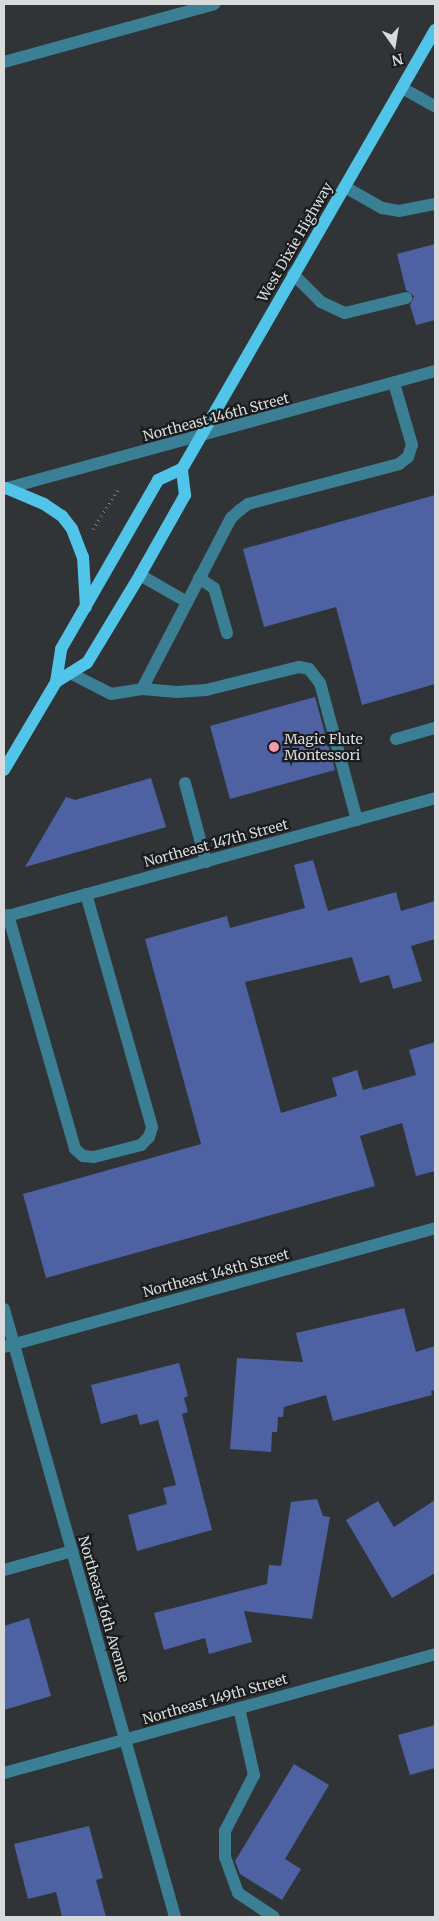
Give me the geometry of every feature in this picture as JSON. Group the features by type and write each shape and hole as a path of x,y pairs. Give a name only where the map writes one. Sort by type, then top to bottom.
{"main road":[{"name":"West Dixie Highway","path":"182,469 435,30"},
{"path":"4,770 56,682 61,649 158,480 182,469 185,495 140,576 87,664 56,682"},
{"path":"5,489 44,504 62,516 72,529 83,557 86,607"}],"street":[{"path":"4,62 214,4"},
{"path":"402,88 435,106"},
{"path":"344,187 382,208 399,211 435,204"},
{"path":"293,274 322,302 345,313 406,298"},
{"name":"Northeast 146th Street","path":"5,489 435,371"},
{"path":"142,689 231,518 248,504 399,464 408,457 412,445 394,383"},
{"path":"140,576 187,602"},
{"path":"199,578 214,588 227,633"},
{"path":"70,673 112,694 142,689 177,692 206,690 300,668 309,669 320,683 357,820"},
{"path":"396,739 435,728"},
{"path":"185,783 206,862"},
{"name":"Northeast 147th Street","path":"6,916 435,798"},
{"path":"6,916 75,1149 83,1156 94,1157 141,1145 149,1137 152,1126 86,894"},
{"name":"Northeast 148th Street","path":"9,1345 435,1228"},
{"name":"Northeast 16th Avenue","path":"4,1309 9,1345 127,1739 175,1917"},
{"path":"4,1570 72,1551"},
{"name":"Northeast 149th Street","path":"4,1773 435,1654"},
{"path":"238,1708 254,1775 225,1831 225,1857 238,1893 274,1917"}],"path":[{"path":"90,533 119,488"}],"building":[{"path":"435,244 435,320 416,325 410,305 414,296 406,290 397,254"},
{"path":"435,495 435,684 362,705 336,607 264,627 243,549"},
{"name":"Magic Flute Montessori","path":"315,697 335,770 230,799 210,726"},
{"path":"151,778 166,827 25,867 66,797 75,800"},
{"path":"313,860 328,911 396,892 401,911 435,901 435,939 411,946 422,981 393,989 389,975 360,983 352,957 245,982 281,1113 337,1096 332,1078 357,1070 363,1090 416,1075 409,1050 435,1042 435,1171 416,1176 402,1123 360,1136 375,1186 46,1278 23,1194 201,1144 145,939 227,916 230,928 305,908 294,865"},
{"path":"404,1308 416,1352 435,1346 435,1390 431,1391 432,1395 333,1421 326,1395 284,1407 283,1417 278,1417 277,1432 272,1432 271,1452 230,1449 237,1358 303,1362 296,1333"},
{"path":"179,1363 188,1396 184,1398 188,1412 182,1414 212,1530 137,1551 128,1515 167,1504 163,1488 176,1485 158,1420 140,1425 137,1414 101,1424 91,1385"},
{"path":"317,1499 323,1516 330,1517 312,1619 244,1611 252,1642 209,1654 205,1638 164,1650 154,1613 267,1584 269,1565 281,1566 291,1502"},
{"path":"435,1500 435,1573 392,1598 346,1520 378,1501 394,1527"},
{"path":"29,1618 51,1696 4,1710 4,1626"},
{"path":"435,1725 435,1768 410,1775 398,1735"},
{"path":"294,1764 329,1785 285,1859 301,1869 282,1900 240,1874 235,1861"},
{"path":"89,1826 103,1878 96,1880 106,1917 62,1917 56,1892 28,1899 14,1844"}],"place":[{"name":"Magic Flute Montessori","path":"274,747"}]}
